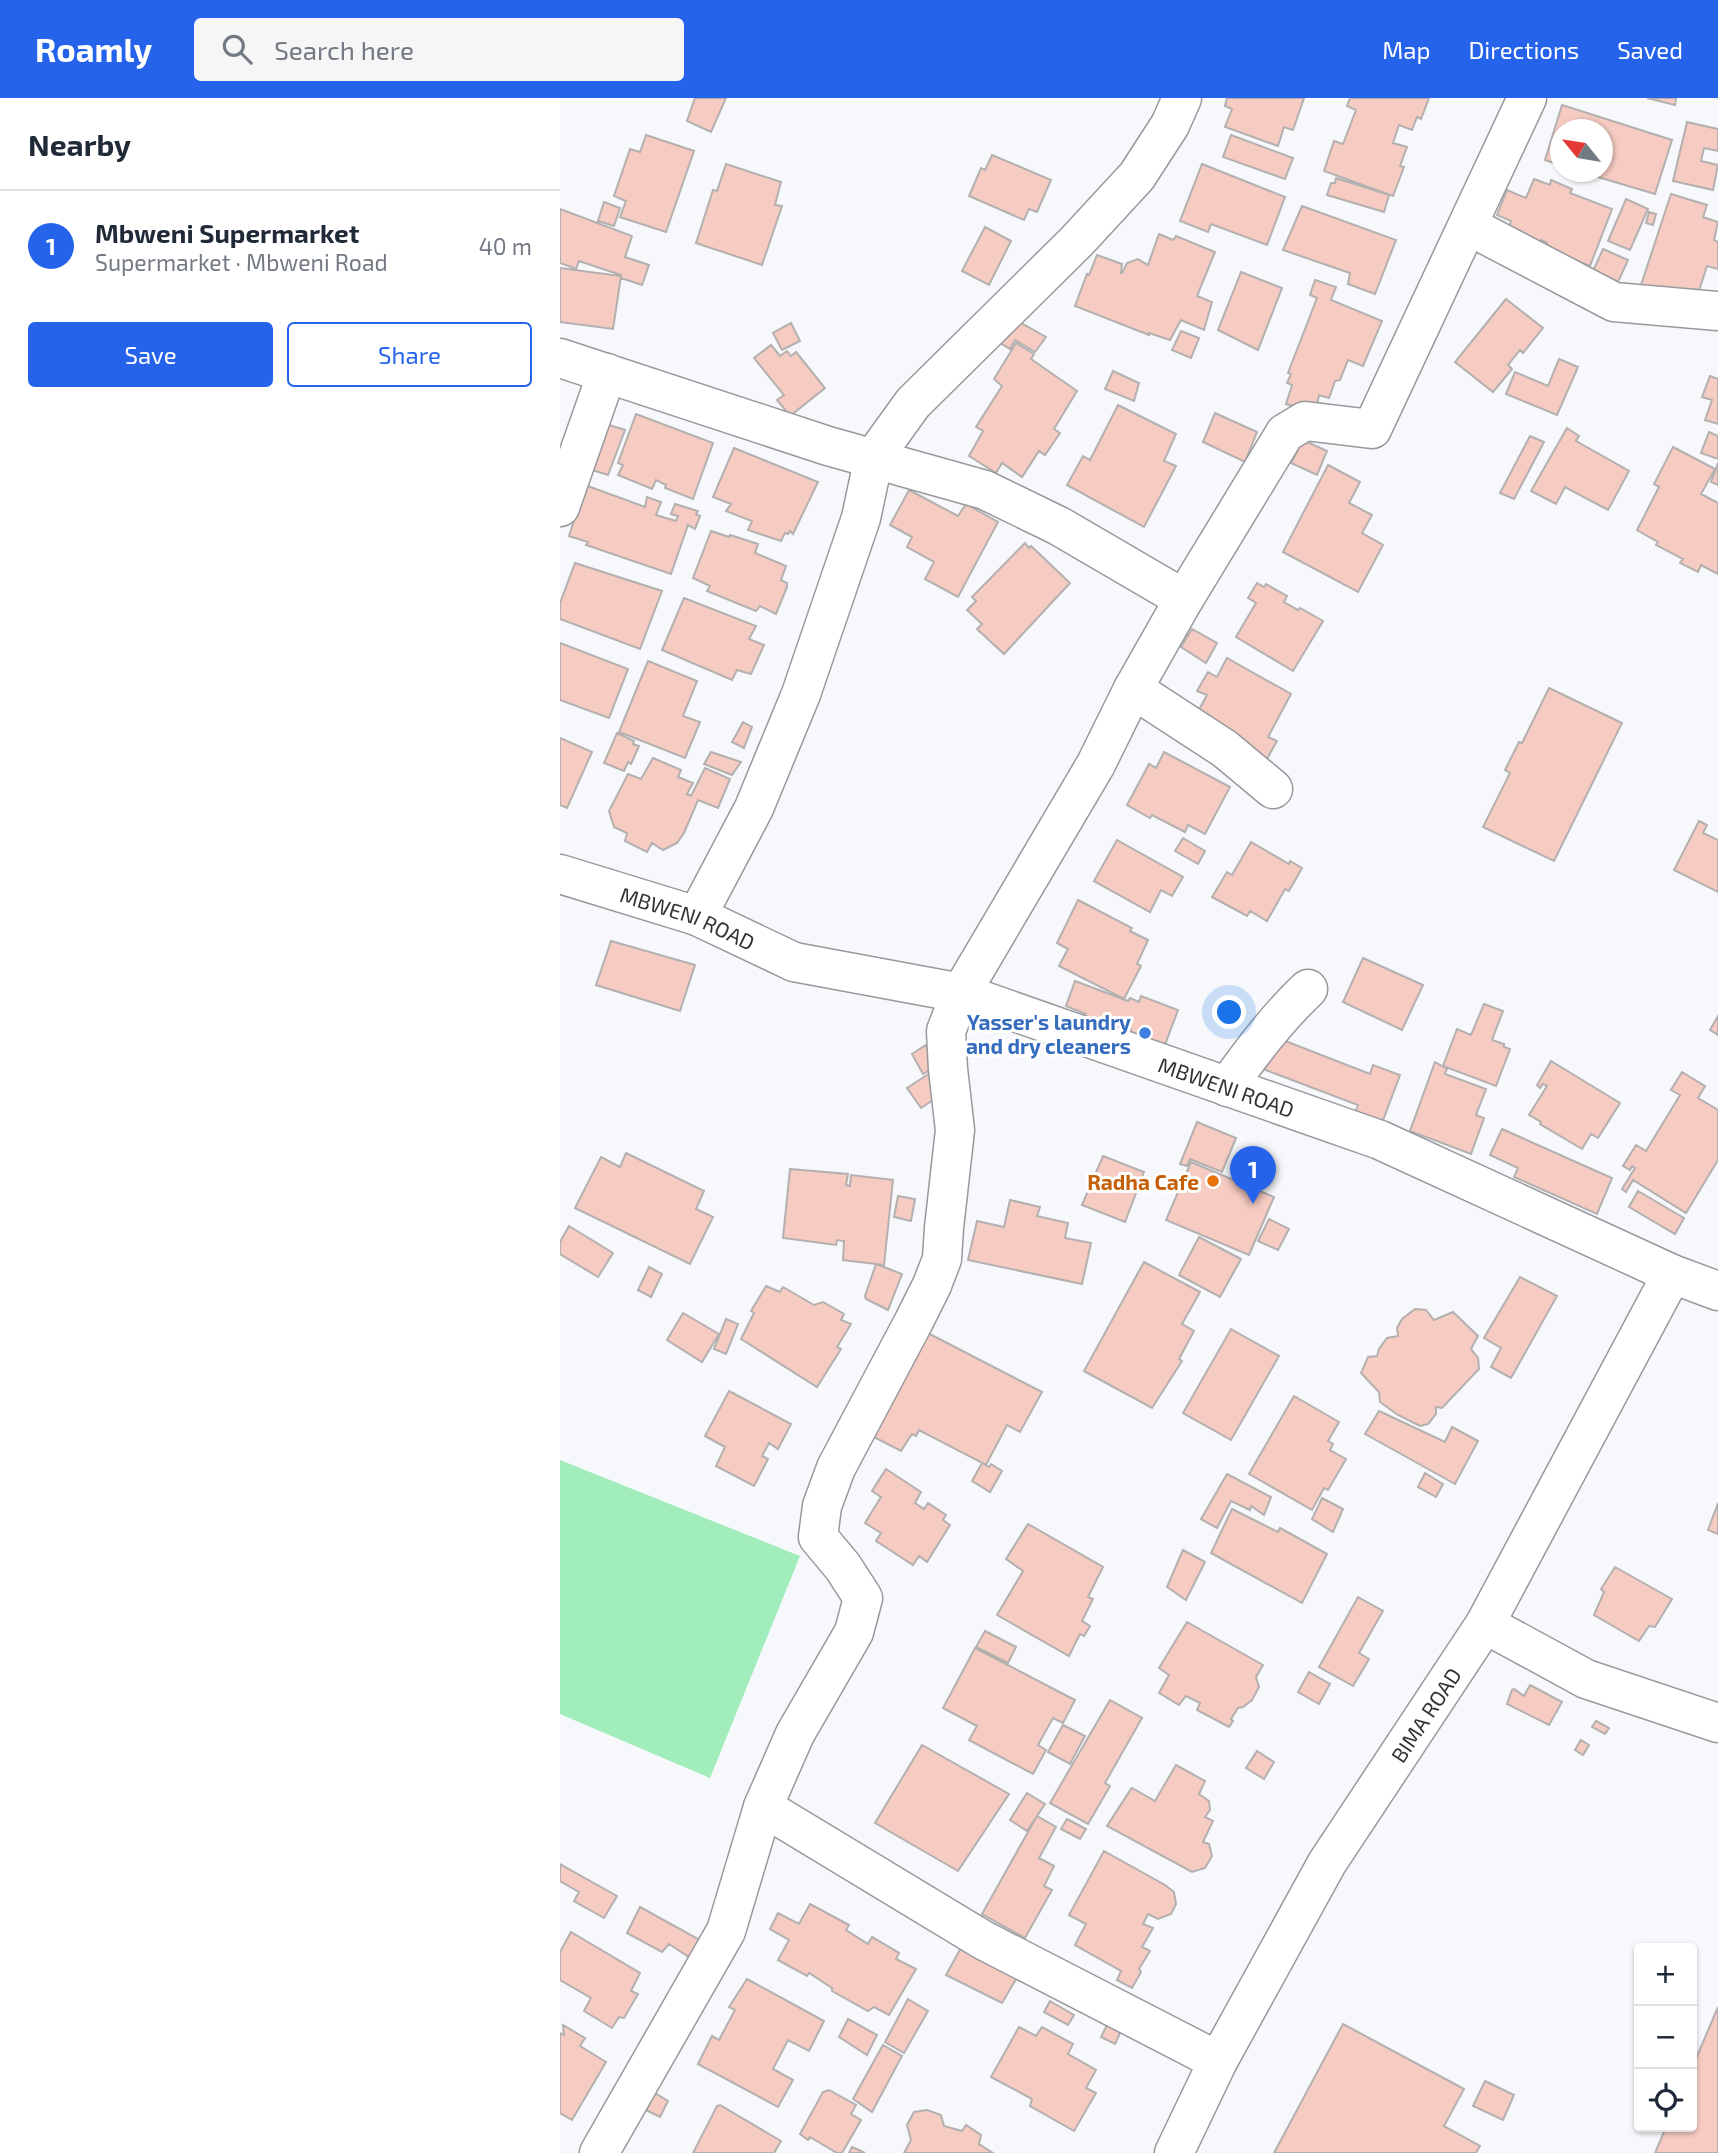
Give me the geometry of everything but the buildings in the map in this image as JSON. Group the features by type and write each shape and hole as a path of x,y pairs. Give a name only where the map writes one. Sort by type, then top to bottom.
{"street":[{"path":"697,916 754,808 801,694 861,518 874,457 913,403 1077,241 1137,176 1170,125 1182,98"},
{"path":"599,2153 726,1931 763,1807 795,1734 854,1632 863,1598 843,1567 818,1537 822,1506 836,1468 914,1321 942,1259 955,1130 946,1031 961,993 1096,764 1133,689 1184,599 1284,433 1306,421 1373,429 1527,98"},
{"path":"1469,226 1614,302 1718,311"},
{"path":"560,358 828,446 985,490 1059,526 1184,599"},
{"path":"560,507 607,373"},
{"path":"1133,689 1225,749 1273,789"},
{"name":"MBWENI ROAD","path":"560,874 697,916 794,962 961,993 1380,1140 1672,1274 1718,1290"},
{"path":"1227,1087 1282,1013 1308,989"},
{"name":"BIMA ROAD","path":"1174,2153 1218,2061 1327,1863 1485,1623 1672,1274"},
{"path":"1485,1623 1586,1679 1718,1723"},
{"path":"763,1807 983,1940 1218,2061"}],"green space":[{"path":"560,1460 800,1556 710,1778 560,1714"}],"place":[{"name":"Yasser's laundry and dry cleaners","path":"1145,1033"},
{"name":"Radha Cafe","path":"1213,1181"},
{"name":"Mbweni Supermarket","path":"1253,1204"}]}
